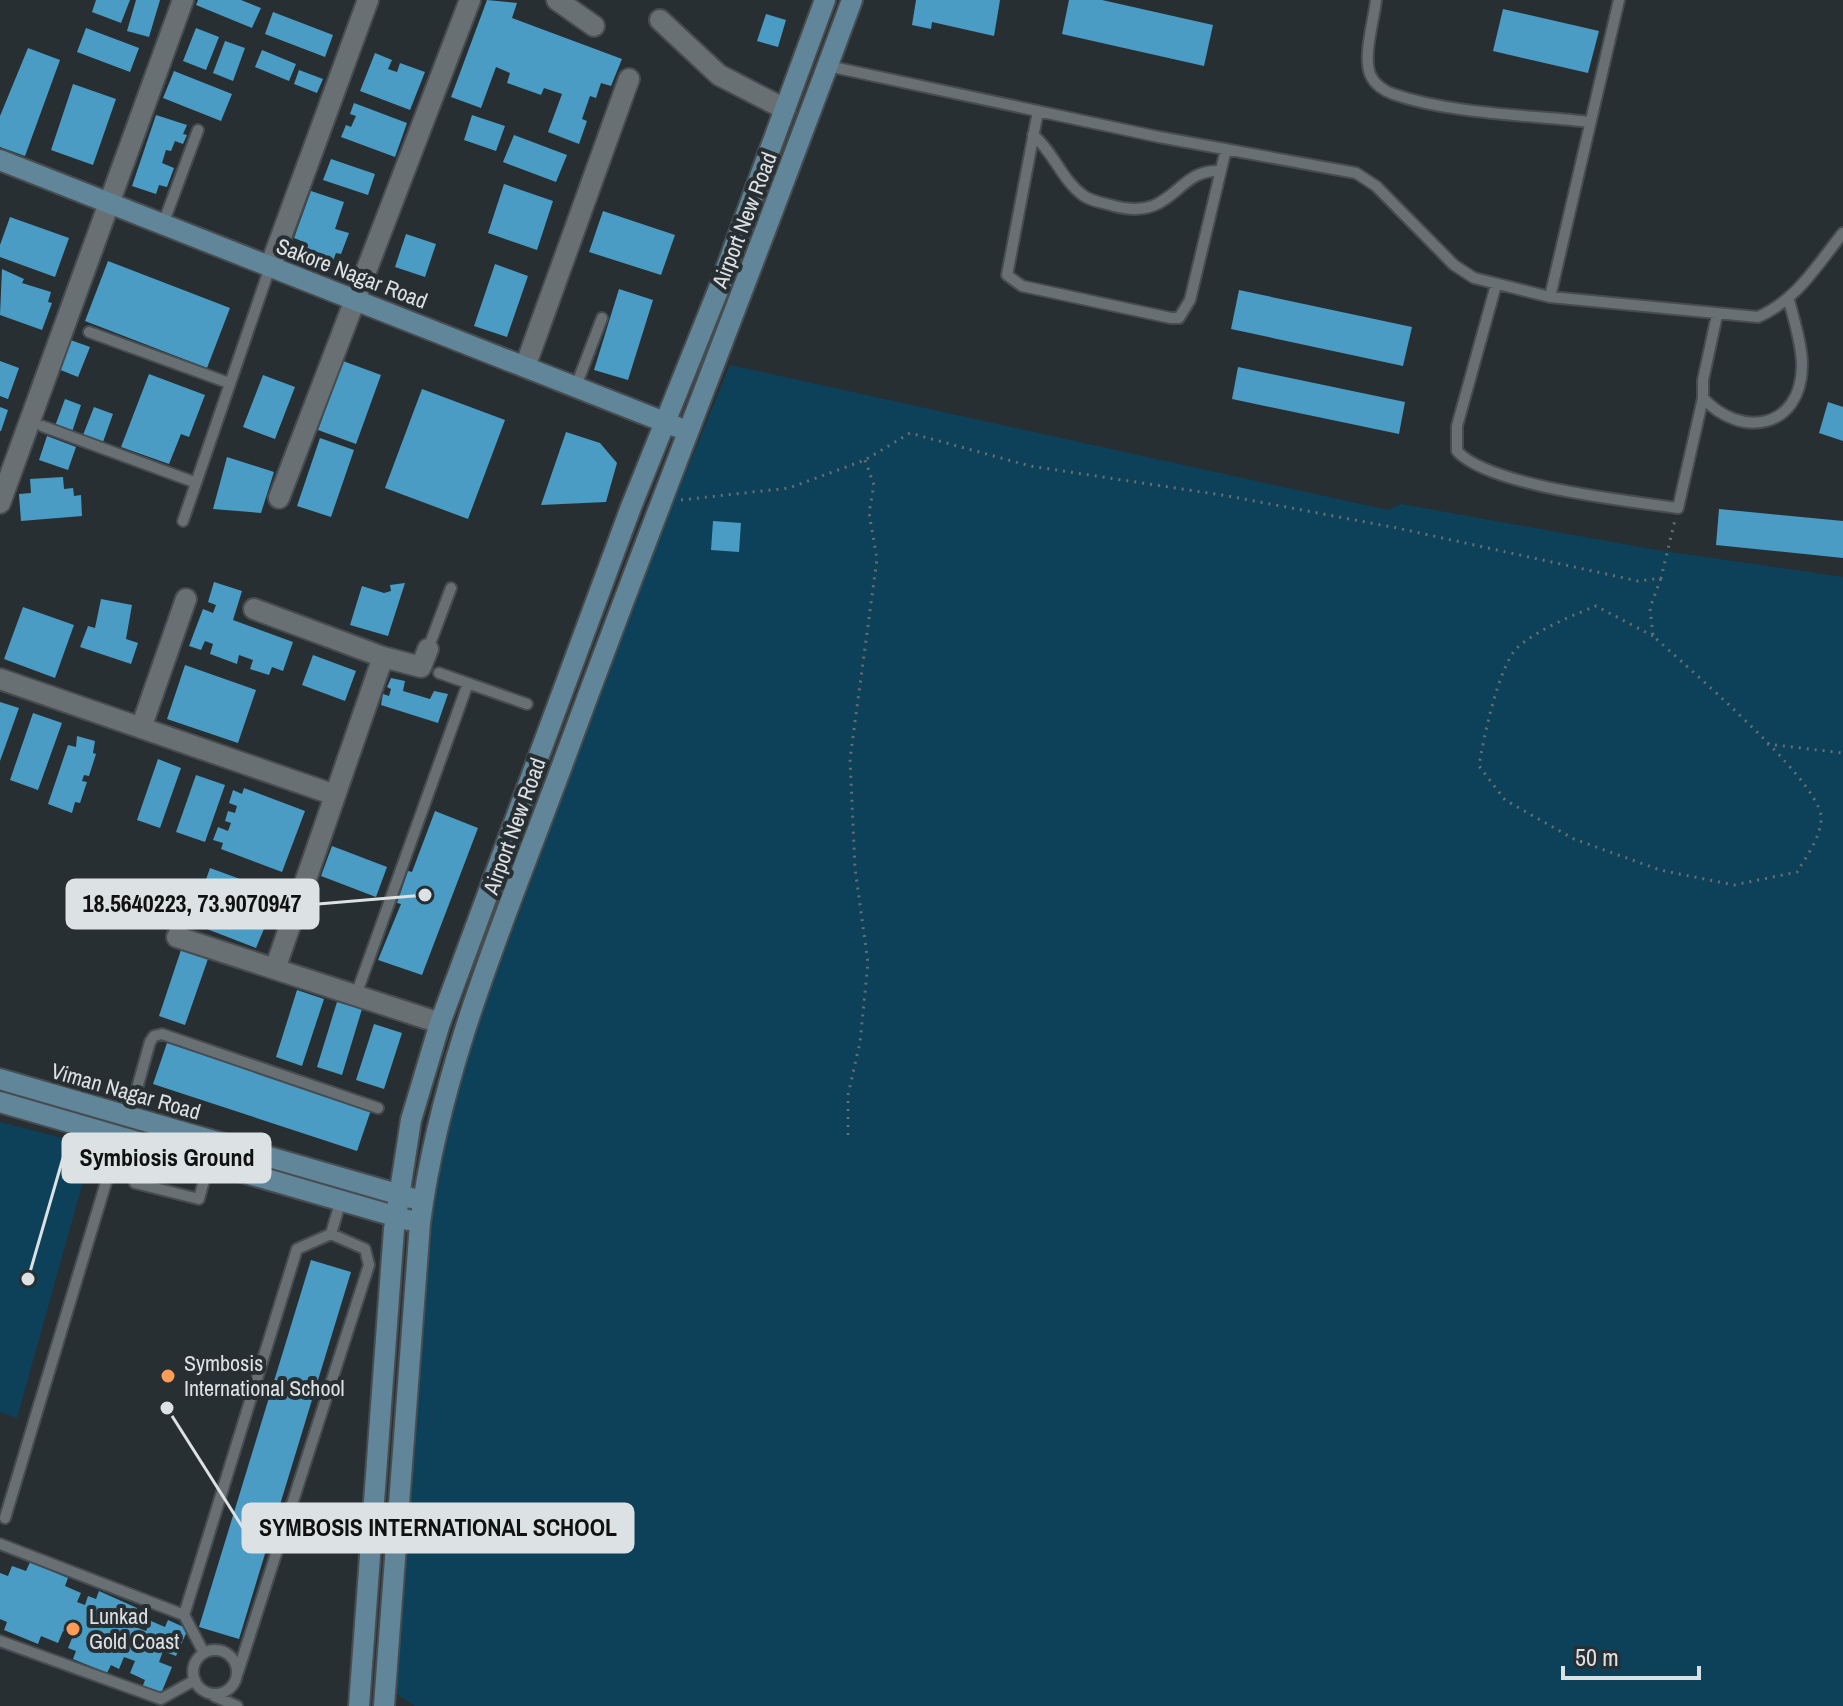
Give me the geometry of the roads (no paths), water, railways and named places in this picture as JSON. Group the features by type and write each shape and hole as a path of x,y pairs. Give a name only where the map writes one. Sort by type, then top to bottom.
{"main road":[{"name":"Airport New Road","path":"359,1706 396,1216 411,1120 440,1023 825,0"},
{"name":"Airport New Road","path":"384,1706 422,1201 458,1047 660,502 852,0"},
{"name":"Sakore Nagar Road","path":"0,160 688,431"},
{"name":"Viman Nagar Road","path":"0,1079 422,1201"},
{"name":"Viman Nagar Road","path":"0,1102 420,1223"}],"street":[{"path":"0,503 183,0"},
{"path":"270,267 368,0"},
{"path":"279,498 470,0"},
{"path":"557,0 594,26"},
{"path":"660,20 719,75 785,109"},
{"path":"525,367 629,79"},
{"path":"141,728 186,599"},
{"path":"254,609 383,657 421,667 428,649"},
{"path":"275,969 383,657"},
{"path":"0,679 335,795"},
{"path":"177,937 440,1023"}],"lane":[{"path":"1376,0 1369,60 1370,74 1379,87 1392,94 1449,105 1590,122"},
{"path":"1550,297 1619,0"},
{"path":"828,66 1356,173 1376,186 1454,265 1474,278 1550,297 1758,317 1789,300 1843,233"},
{"path":"1038,111 1008,266 1012,281 1171,318 1179,318 1190,300 1226,149"},
{"path":"163,224 198,130"},
{"path":"1033,135 1045,144 1085,197 1131,210 1160,204 1199,173 1219,171"},
{"path":"183,521 270,267"},
{"path":"1496,285 1457,426 1457,451 1479,469 1604,498 1678,508 1703,398 1703,380 1717,315"},
{"path":"1703,398 1715,411 1749,423 1766,423 1780,417 1799,388 1802,366 1789,300"},
{"path":"576,386 602,318"},
{"path":"89,332 229,383"},
{"path":"42,426 194,482"},
{"path":"428,649 451,588"},
{"path":"439,673 527,704"},
{"path":"356,995 468,683"},
{"path":"129,1117 150,1042 154,1036 162,1034 378,1108"},
{"path":"5,1518 120,1136"},
{"path":"135,1183 199,1199 209,1162"},
{"path":"331,1234 341,1200"},
{"path":"184,1615 297,1249 331,1234 365,1249 369,1265 238,1672 227,1691 205,1692"},
{"path":"0,1544 184,1615 204,1653"},
{"path":"0,1641 160,1702 195,1680"},
{"path":"204,1653 226,1653 232,1658 238,1672"},
{"path":"204,1653 194,1665 195,1680 205,1692 237,1706"}],"place":[{"name":"18.5640223, 73.9070947","path":"425,895"},
{"name":"Symbiosis Ground","path":"28,1279"},
{"name":"Symbosis International School","path":"168,1376"},
{"name":"SYMBOSIS INTERNATIONAL SCHOOL","path":"167,1408"},
{"name":"Lunkad Gold Coast","path":"73,1629"}]}
